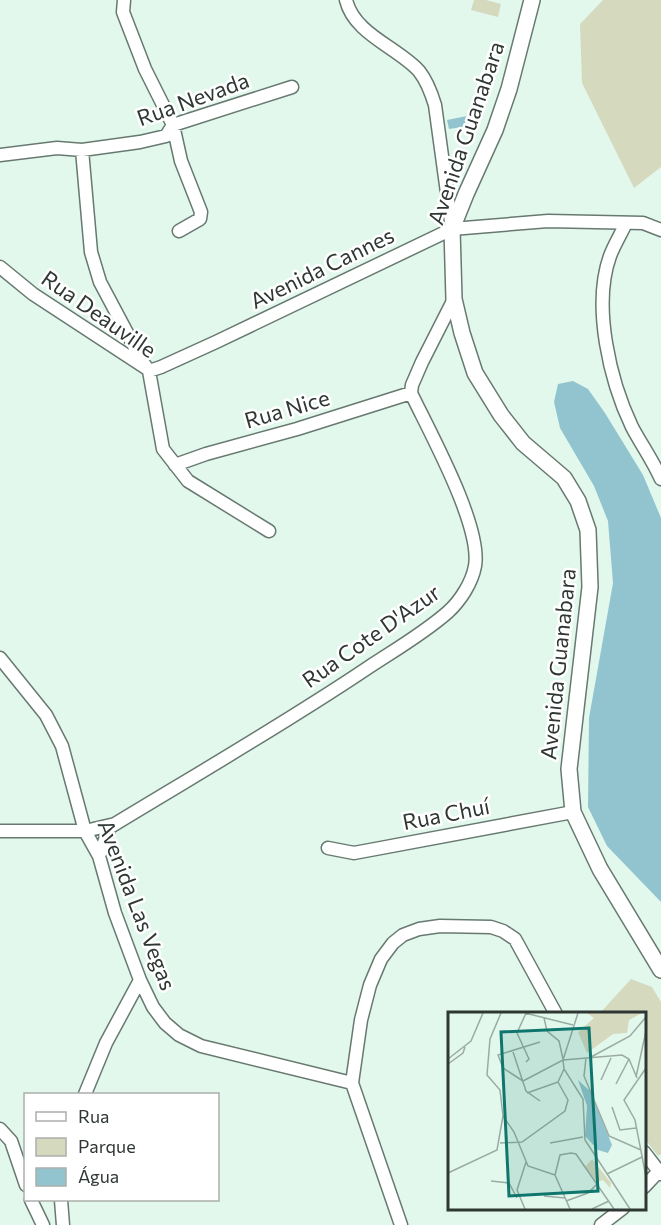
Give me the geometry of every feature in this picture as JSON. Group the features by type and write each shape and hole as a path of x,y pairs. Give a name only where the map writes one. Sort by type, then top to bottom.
{"street":[{"path":"124,0 123,12 144,69 173,125 181,160 202,216 179,231"},
{"path":"346,0 349,11 378,40 418,70 429,86 435,105 452,229"},
{"name":"Avenida Guanabara","path":"532,0 509,89 495,130 452,229 454,299 474,373 501,415 523,442 564,478 579,501 588,530 591,587 569,770 573,812 600,869 661,970"},
{"name":"Rua Nevada","path":"0,154 57,148 82,150 140,142 166,136 173,125 292,87"},
{"path":"82,150 91,252 100,282 149,371"},
{"path":"643,223 661,220"},
{"name":"Avenida Cannes","path":"149,371 207,346 452,229 548,221 643,223 661,230"},
{"path":"626,223 610,256 603,289 608,358 616,390 632,427 661,479"},
{"name":"Rua Deauville","path":"0,267 41,300 149,371 163,449 188,481 269,531"},
{"path":"411,393 422,362 454,299"},
{"name":"Rua Nice","path":"175,465 411,393"},
{"name":"Rua Cote D'Azur","path":"0,831 85,831 115,824 338,689 448,612 461,597 474,567 476,555 472,534 452,481 411,393"},
{"name":"Avenida Las Vegas","path":"0,658 46,715 62,746 85,831 99,856 115,913 140,980 153,1007 165,1023 179,1035 201,1046 352,1083"},
{"name":"Rua Chuí","path":"328,848 354,853 573,812"},
{"path":"99,856 110,827 115,824"},
{"path":"401,1225 352,1083 361,1020 370,985 381,959 393,943 403,935 419,929 491,927 515,939 555,1012"},
{"path":"86,1093 106,1043 140,980"},
{"path":"0,1129 11,1141 24,1179"},
{"path":"646,1153 660,1172 646,1186"},
{"path":"31,1201 43,1225"},
{"path":"60,1201 63,1225"},
{"path":"601,1225 622,1210"}],"green space":[{"path":"474,0 501,4 498,17 471,10"},
{"path":"603,0 661,0 661,167 634,188 582,83 580,24"},
{"path":"631,979 652,987 661,1002 661,1154 658,1156 646,1140 646,1012 601,1012"}],"water":[{"path":"467,116 469,126 449,129 447,120"},
{"path":"573,381 588,389 605,413 643,475 661,518 661,902 607,846 588,807 589,718 613,583 608,521 594,486 560,428 554,402 558,384"}]}
